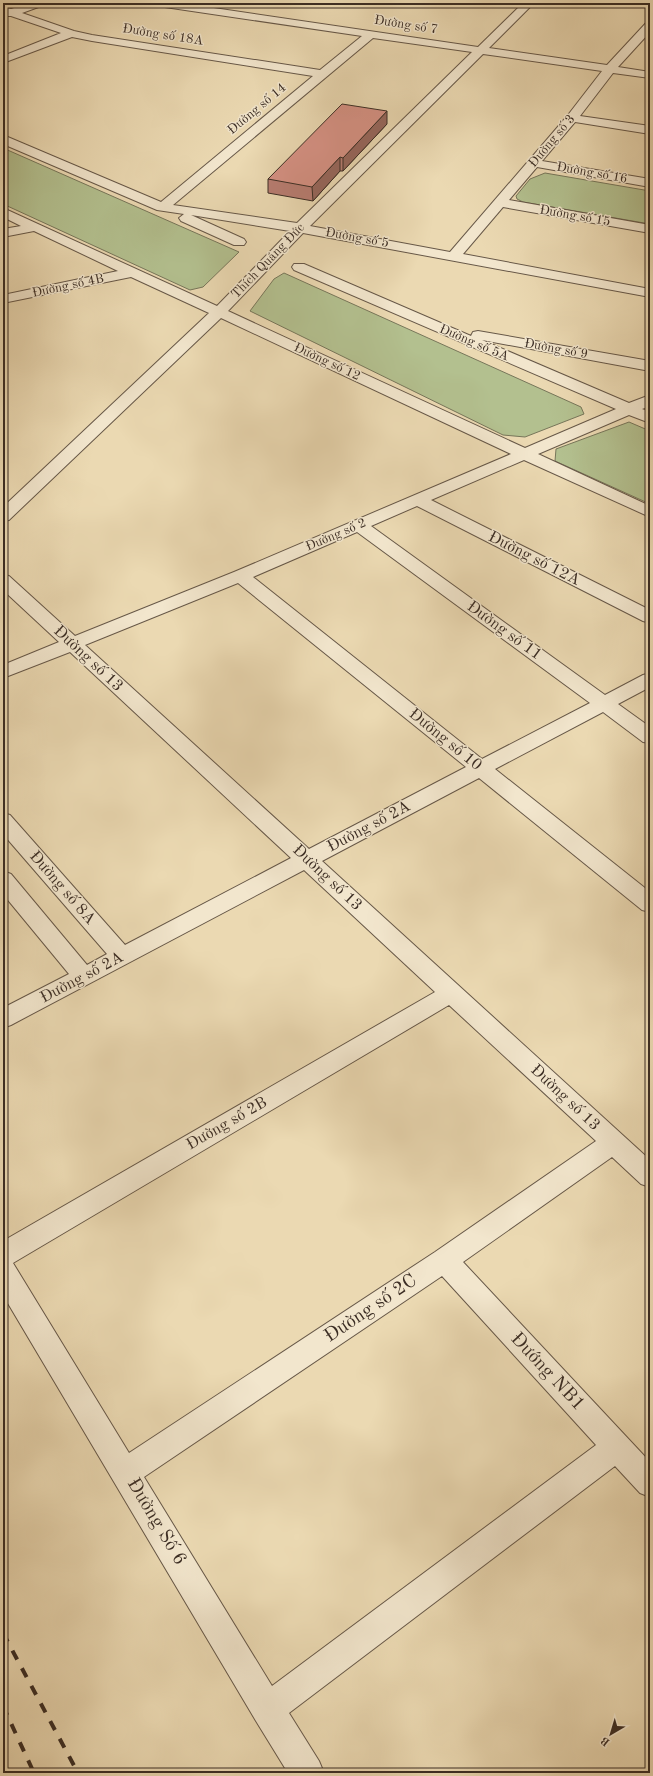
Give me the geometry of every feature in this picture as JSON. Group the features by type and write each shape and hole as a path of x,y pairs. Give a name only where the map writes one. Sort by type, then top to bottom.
{"street":[{"path":"6,13 40,3"},
{"name":"Đường số 7","path":"158,3 650,75"},
{"name":"Thích Quảng Đức","path":"3,516 219,312 300,228 529,3"},
{"name":"Đường số 18A","path":"6,13 92,38 321,74"},
{"name":"Đường số 3","path":"454,256 572,118 610,69 650,26"},
{"path":"3,60 71,33"},
{"name":"Đường số 14","path":"162,207 371,34"},
{"path":"572,118 650,130"},
{"name":"Đường số 5","path":"3,139 162,207 300,228 650,293"},
{"name":"Đường số 16","path":"533,163 650,183"},
{"name":"Đường số 15","path":"499,202 650,229"},
{"path":"162,207 239,242"},
{"name":"Đường số 12","path":"3,212 650,512"},
{"path":"3,233 34,227"},
{"name":"Đường số 5A","path":"299,267 650,418"},
{"name":"Đường số 4B","path":"3,299 132,272"},
{"name":"Đường số 9","path":"438,327 650,366"},
{"name":"Đường số 2","path":"9,668 240,576 650,400"},
{"path":"3,497 31,489"},
{"name":"Đường số 12A","path":"417,500 650,617"},
{"name":"Đường số 11","path":"359,525 650,737"},
{"name":"Đường số 10","path":"240,576 650,904"},
{"name":"Đường số 13","path":"3,580 650,1176"},
{"name":"Đường số 2A","path":"3,1019 650,679"},
{"name":"Đường số 8A","path":"3,820 122,957"},
{"path":"3,879 84,977"},
{"name":"Đường số 2B","path":"3,1255 451,993"},
{"name":"Đường số 2C","path":"126,1472 444,1260 613,1142"},
{"name":"Đướng NB1","path":"444,1260 650,1483"},
{"name":"Đường Số 6","path":"3,1271 307,1773"},
{"path":"268,1709 616,1446"}],"green space":[{"path":"3,148 239,252 203,287 190,290 3,204"},
{"path":"545,173 650,191 650,224 523,202 517,199 516,196 530,179"},
{"path":"284,273 581,407 584,414 525,437 503,435 250,311 274,279"},
{"path":"629,422 650,431 650,504 555,461 556,449"}],"building":[{"path":"342,104 387,111 343,158 340,157 312,187 268,179"}],"railway":[{"path":"3,1633 78,1773"},
{"path":"3,1706 34,1773"}]}
